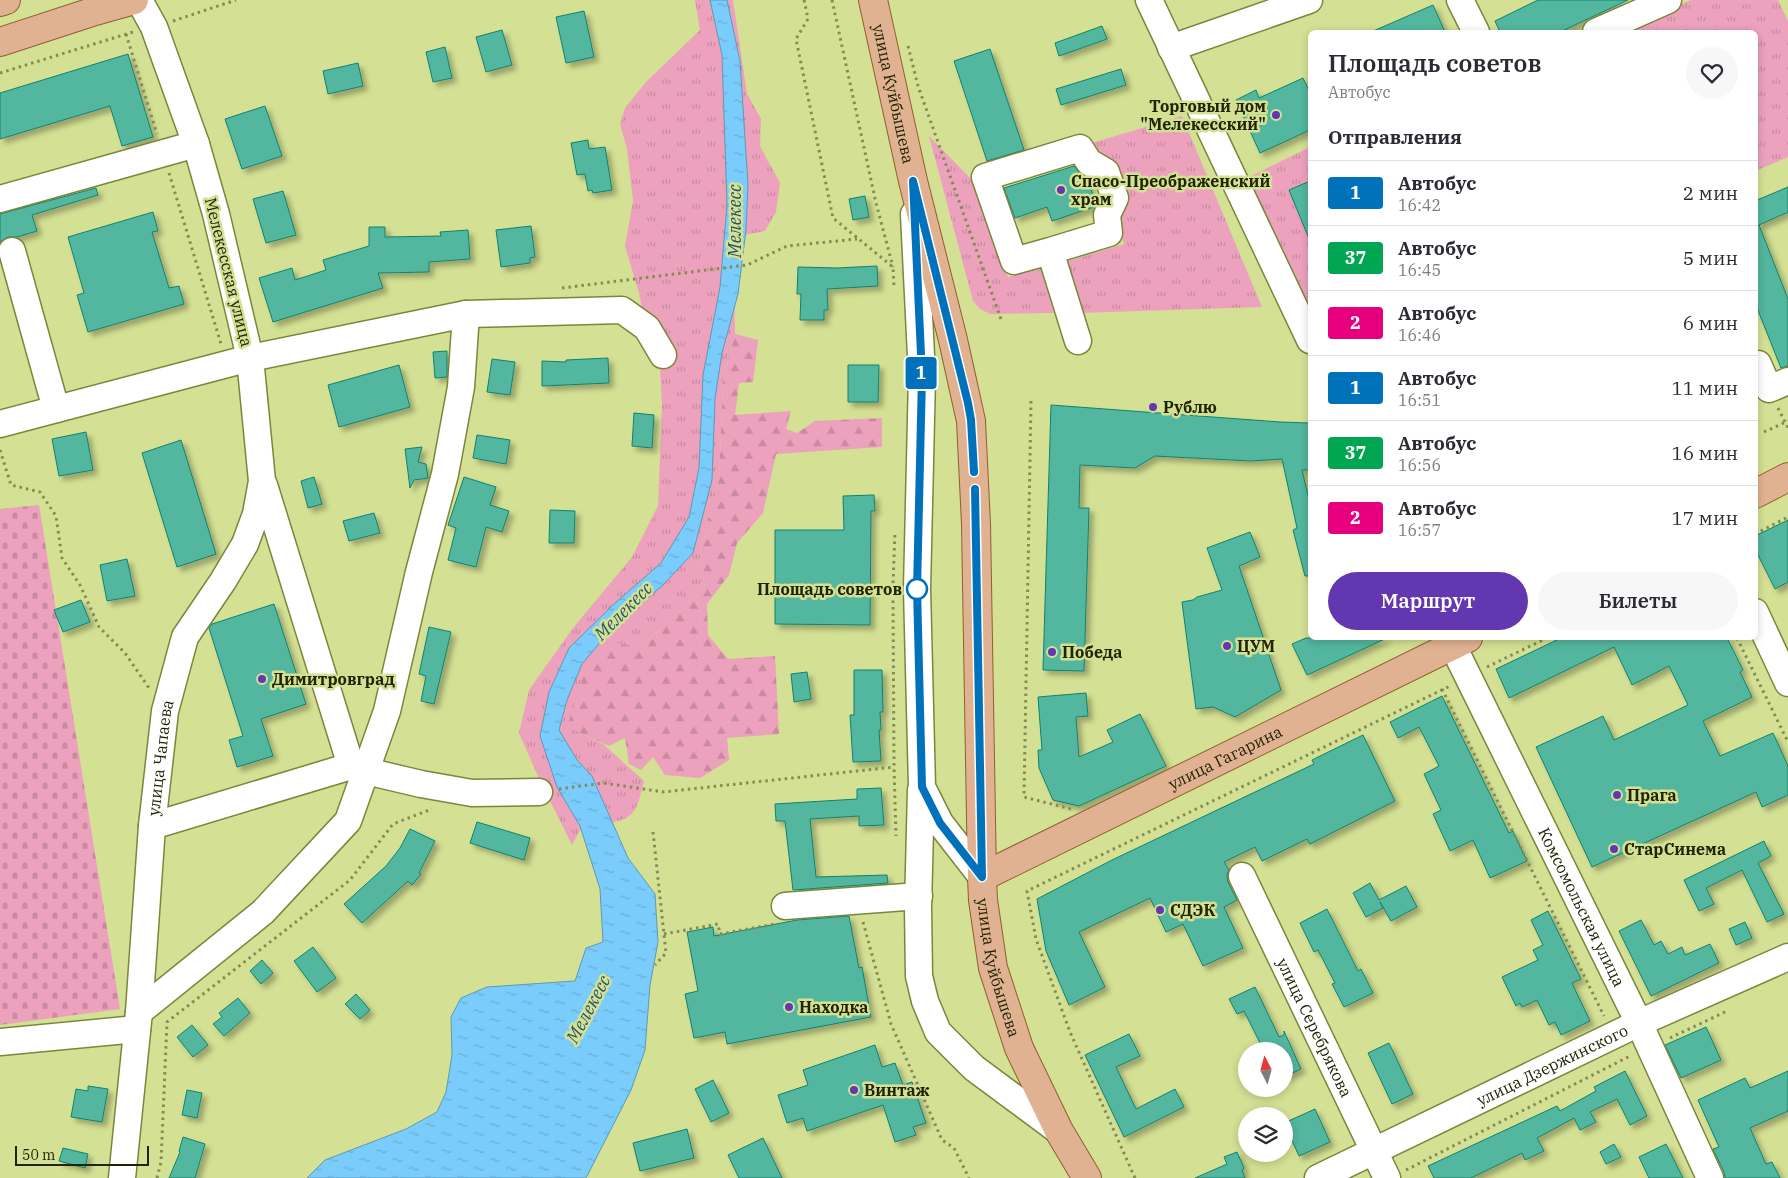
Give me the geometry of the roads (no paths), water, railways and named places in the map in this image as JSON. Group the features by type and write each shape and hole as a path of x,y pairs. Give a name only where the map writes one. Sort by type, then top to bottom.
{"main road":[{"path":"0,2 6,0"},
{"path":"0,42 134,0"},
{"name":"улица Куйбышева","path":"873,0 913,181 971,420 976,524 982,877 983,900 994,968 1019,1048 1059,1131 1087,1178"},
{"path":"1758,492 1788,477"},
{"name":"улица Гагарина","path":"982,877 1456,640"}],"street":[{"name":"Мелекесская улица","path":"0,424 250,358 216,214 196,144 154,27 139,0"},
{"path":"1149,0 1170,48 1308,336"},
{"path":"1170,48 1309,0"},
{"path":"1460,0 1475,30"},
{"path":"1600,30 1668,0"},
{"path":"0,198 196,144"},
{"path":"1080,148 1089,162 1106,172 1115,198 1107,215 1109,233 1050,251 1014,261 985,177 1080,148"},
{"path":"913,181 922,376 917,589 922,787 918,896 919,976 925,1001 938,1032 974,1068 1059,1131"},
{"path":"12,251 56,410"},
{"path":"1050,251 1078,341"},
{"path":"250,358 466,314 622,310 646,328 663,355"},
{"path":"0,1042 138,1021 269,905 348,821 358,769 387,710 419,572 445,474 461,387 466,314"},
{"name":"улица Чапаева","path":"122,1178 138,1021 152,826 165,711 185,637 224,581 245,544 256,514 262,481 250,358"},
{"path":"1758,366 1770,389 1788,381"},
{"path":"262,481 358,769"},
{"path":"1758,618 1788,683"},
{"name":"Комсомольская улица","path":"1456,640 1468,677 1639,1024 1710,1178"},
{"path":"152,826 358,769 421,784 472,793 539,792"},
{"path":"922,787 940,823 982,877"},
{"name":"улица Серебрякова","path":"1242,876 1373,1151 1393,1176"},
{"path":"785,906 918,896"},
{"name":"улица Дзержинского","path":"1318,1178 1614,1035 1788,957"}],"water":[{"name":"Мелекесс","path":"710,0 727,0 740,61 748,185 746,230 738,294 722,353 715,398 712,480 693,553 662,586 614,626 582,664 567,700 559,730 577,760 592,776 628,858 655,894 658,942 650,985 645,1050 631,1090 586,1178 307,1178 325,1160 406,1129 437,1112 446,1092 452,1055 451,1017 461,998 487,987 575,981 586,948 603,942 600,889 580,826 557,787 540,736 549,692 569,648 614,604 661,563 689,517 699,468 703,375 720,287 727,205 722,55"}],"place":[{"name":"Торговый дом \"Мелекесский\"","path":"1276,115"},
{"name":"Спасо-Преображенский храм","path":"1061,190"},
{"name":"Рублю","path":"1153,407"},
{"name":"Площадь советов","path":"917,589"},
{"name":"ЦУМ","path":"1227,646"},
{"name":"Победа","path":"1052,652"},
{"name":"Димитровград","path":"262,679"},
{"name":"Прага","path":"1617,795"},
{"name":"СтарСинема","path":"1614,849"},
{"name":"СДЭК","path":"1160,910"},
{"name":"Находка","path":"789,1007"},
{"name":"Винтаж","path":"854,1090"}]}
